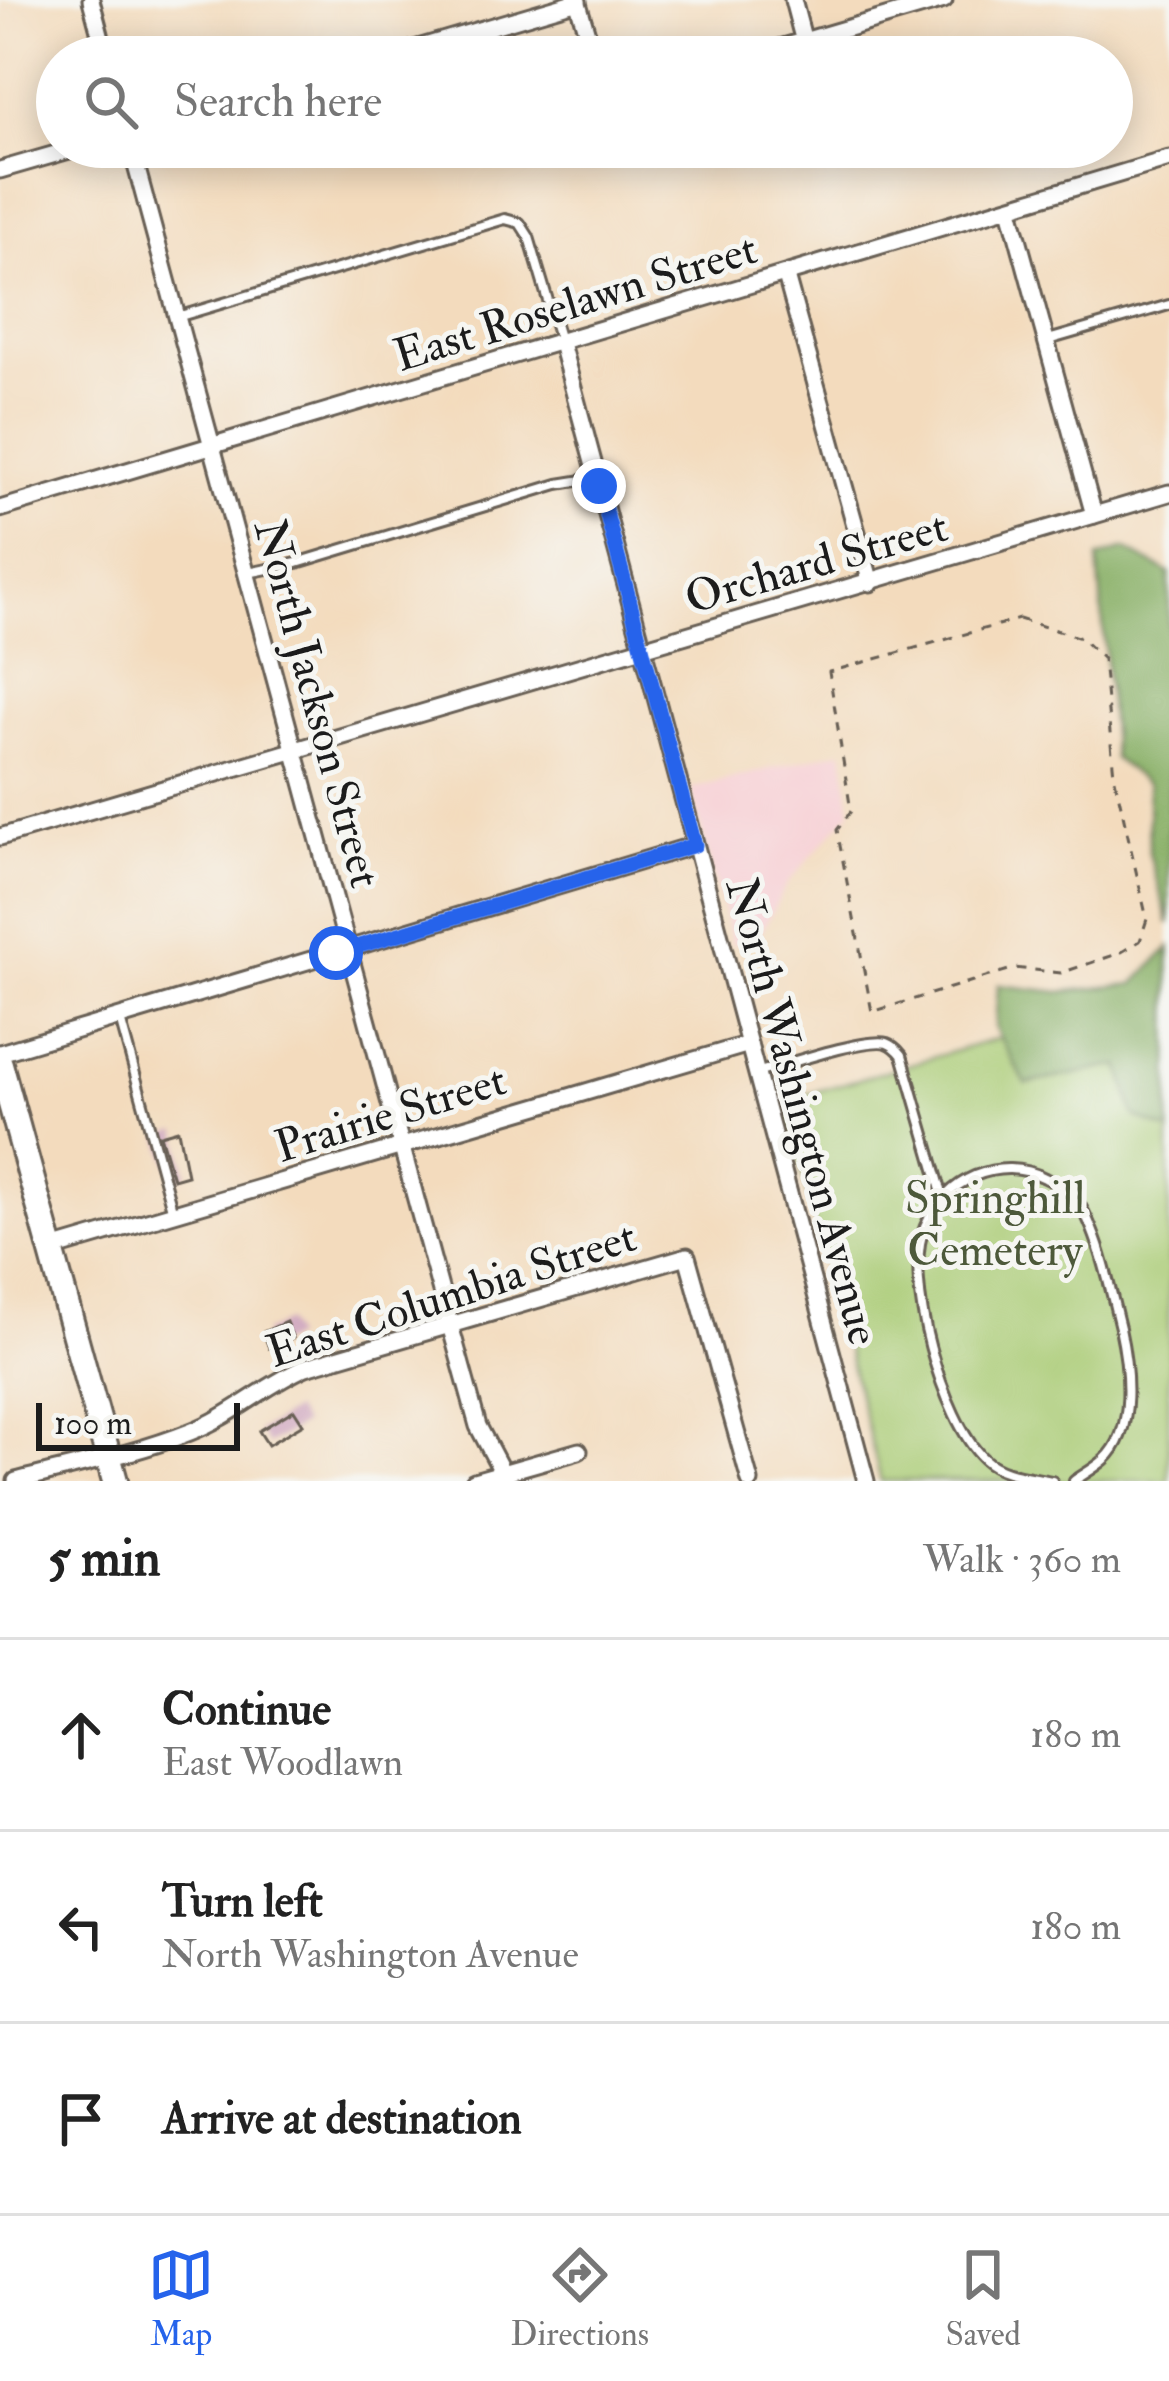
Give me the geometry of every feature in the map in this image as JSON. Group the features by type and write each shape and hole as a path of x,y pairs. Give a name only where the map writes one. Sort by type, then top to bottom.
{"main road":[{"path":"0,1064 115,1481"}],"street":[{"path":"91,0 100,36"},
{"path":"793,0 803,36"},
{"path":"821,36 944,0"},
{"path":"458,36 577,1 588,36"},
{"name":"East Roselawn Street","path":"0,509 1169,159"},
{"path":"0,170 36,160"},
{"name":"North Jackson Street","path":"136,168 478,1426 505,1477"},
{"path":"1010,209 1094,515"},
{"path":"785,276 871,583"},
{"name":"North Washington Avenue","path":"561,343 866,1481"},
{"name":"Orchard Street","path":"0,837 1169,493"},
{"path":"0,1053 695,845"},
{"name":"Prairie Street","path":"52,1249 748,1044"},
{"name":"East Columbia Street","path":"16,1481 190,1432 306,1367 687,1256 750,1481"},
{"path":"474,1481 505,1477 579,1451"}],"lane":[{"path":"177,316 506,219 520,224 529,238 561,343"},
{"path":"1048,340 1169,305"},
{"path":"248,573 297,563 558,484 583,480 599,486"},
{"path":"120,1017 173,1214"},
{"path":"757,1073 863,1044 884,1042 894,1048 902,1054 943,1197"},
{"path":"1052,1481 999,1470 983,1459 950,1402 927,1332 917,1272 920,1241 943,1197 972,1175 986,1171 1030,1171 1070,1191 1106,1268 1125,1352 1127,1389 1116,1444 1106,1459 1074,1481"}],"path":[{"path":"1018,619 1081,638 1103,659 1114,776 1147,919 1140,940 1120,953 1061,973 1016,968 872,1012 837,830 851,811 829,672 965,632 1018,619"}],"shaded area":[{"path":"843,750 851,811 787,884 758,938 732,945 691,789"}],"green space":[{"path":"1125,549 1169,573 1169,924 1149,853 1148,784 1113,758 1098,558"},
{"path":"1169,948 1169,1131 1135,1117 1120,1065 1026,1084 995,1029 998,985 1060,992 1134,984"},
{"name":"Springhill Cemetery","path":"1169,989 1169,1481 881,1481 783,1101"}],"building":[{"path":"178,1130 187,1175 173,1179 160,1135"},
{"path":"286,1322 293,1338 269,1348 263,1332"},
{"path":"294,1410 303,1424 268,1445 259,1431"}],"route":[{"path":"336,953 695,845 599,486"}]}
